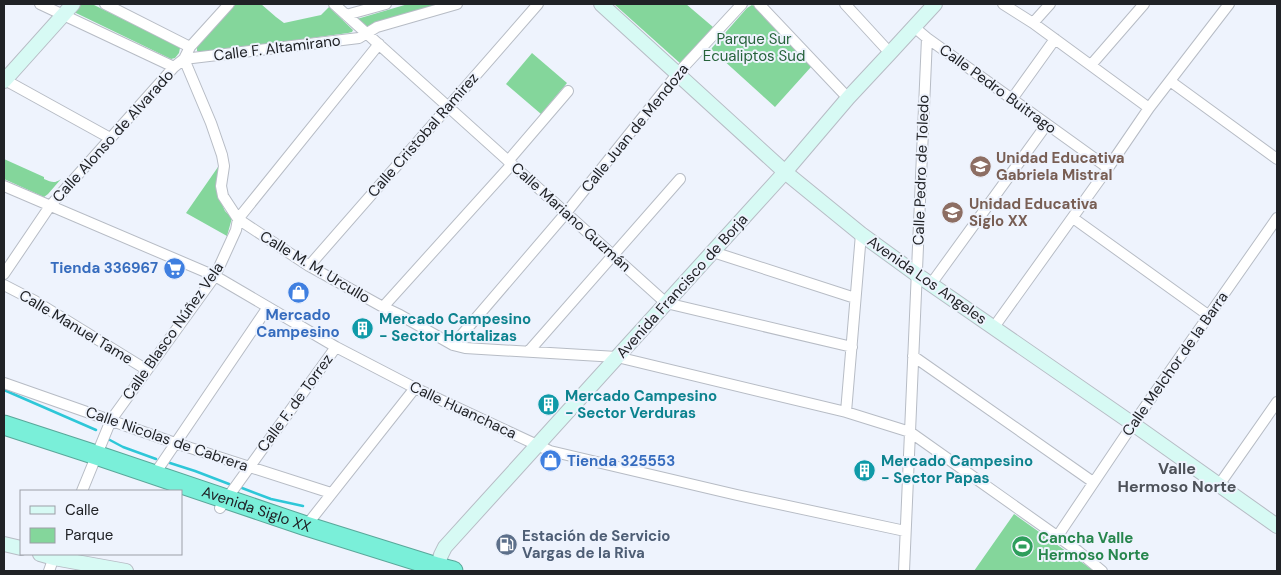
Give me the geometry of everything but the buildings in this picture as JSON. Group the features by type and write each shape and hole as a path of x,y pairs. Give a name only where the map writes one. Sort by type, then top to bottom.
{"highway":[{"name":"Avenida Siglo XX","path":"4,425 167,490"},
{"name":"Avenida Siglo XX","path":"4,438 154,474 223,503 414,571"},
{"name":"Avenida Siglo XX","path":"182,495 223,503 306,526 442,570"}],"street":[{"path":"40,4 174,67"},
{"path":"73,4 4,81 110,138"},
{"path":"105,4 190,47"},
{"name":"Calle Alonso de Alvarado","path":"4,274 50,206 184,58 190,47 229,4"},
{"name":"Calle Mariano Guzmán","path":"334,4 666,303 852,347"},
{"path":"346,15 386,4"},
{"name":"Calle F. Altamirano","path":"184,58 359,38 377,27 457,4"},
{"name":"Calle Cristobal Ramirez","path":"309,266 538,4"},
{"name":"Avenida Los Angeles","path":"601,4 785,172 861,234 1277,526"},
{"name":"Calle Juan de Mendoza","path":"453,345 566,213 678,73 742,4"},
{"path":"759,4 848,98"},
{"path":"845,4 890,53"},
{"name":"Avenida Francisco de Borja","path":"442,570 441,555 445,547 785,172 848,98 935,4"},
{"path":"1004,4 1149,108"},
{"path":"1033,23 1050,4"},
{"path":"1091,65 1144,4"},
{"path":"994,327 1224,5"},
{"name":"Calle Pedro Buitrago","path":"914,27 1108,168"},
{"name":"Calle Pedro de Toledo","path":"904,571 927,38"},
{"path":"1012,99 1055,39"},
{"name":"Calle Blasco Núñez Vela","path":"82,490 111,420 215,276 236,230 238,219 379,44"},
{"name":"Calle M. M. Urcullo","path":"184,58 222,155 224,166 221,186 223,196 238,219 309,266 453,345 465,348 617,357 846,412 910,432 1086,557 1102,571"},
{"path":"1170,81 1277,159"},
{"path":"383,307 510,162 568,91"},
{"path":"931,284 1047,124"},
{"path":"529,351 680,179"},
{"name":"Calle Huanchaca","path":"4,186 215,276 336,347 415,388 550,451 676,481 905,531"},
{"path":"1072,218 1208,315"},
{"name":"Calle Melchor de la Barra","path":"1057,537 1208,315 1277,218"},
{"path":"846,412 861,234"},
{"path":"713,252 855,298"},
{"name":"Calle Manuel Tame","path":"4,285 35,301 147,370"},
{"path":"154,474 268,307"},
{"name":"Calle F. de Torrez","path":"223,503 336,347"},
{"path":"913,356 1093,482"},
{"name":"Calle Nicolas de Cabrera","path":"4,383 175,443 331,494"},
{"path":"306,526 415,388"},
{"path":"1219,485 1277,402"},
{"path":"4,544 20,548"},
{"path":"48,571 55,556 126,571"}],"green space":[{"path":"81,4 92,4 177,46 180,48 179,53 175,58 171,59 76,13 75,11"},
{"path":"236,4 261,4 284,23 321,15 329,7 353,30 348,33 202,53 197,51 197,47"},
{"path":"408,4 447,4 365,27 357,19"},
{"name":"Parque Sur Ecualiptos Sud","path":"614,4 686,4 713,27 681,64"},
{"name":"Parque Sur Ecualiptos Sud","path":"752,5 757,8 811,67 775,107 711,49 747,8"},
{"path":"532,53 567,83 541,114 506,84"},
{"path":"4,159 49,181 55,182 61,179 44,197 4,179"},
{"path":"218,167 220,200 225,211 232,218 227,236 186,213"},
{"name":"Cancha Valle Hermoso Norte","path":"1014,514 1094,571 974,571"}],"waterway":[{"path":"4,390 96,430"},
{"path":"108,439 123,447 156,459"},
{"path":"170,463 229,484"},
{"path":"242,488 271,499 303,506"}],"place":[{"name":"Unidad Educativa Gabriela Mistral","path":"980,167"},
{"name":"Unidad Educativa Siglo XX","path":"953,213"},
{"name":"Tienda 336967","path":"174,268"},
{"name":"Mercado Campesino","path":"298,292"},
{"name":"Mercado Campesino - Sector Hortalizas","path":"363,328"},
{"name":"Mercado Campesino - Sector Verduras","path":"549,405"},
{"name":"Tienda 325553","path":"551,461"},
{"name":"Mercado Campesino - Sector Papas","path":"865,470"},
{"name":"Estación de Servicio Vargas de la Riva","path":"506,545"},
{"name":"Cancha Valle Hermoso Norte","path":"1022,547"}],"district":[{"name":"Valle Hermoso Norte","path":"1177,477"}]}
